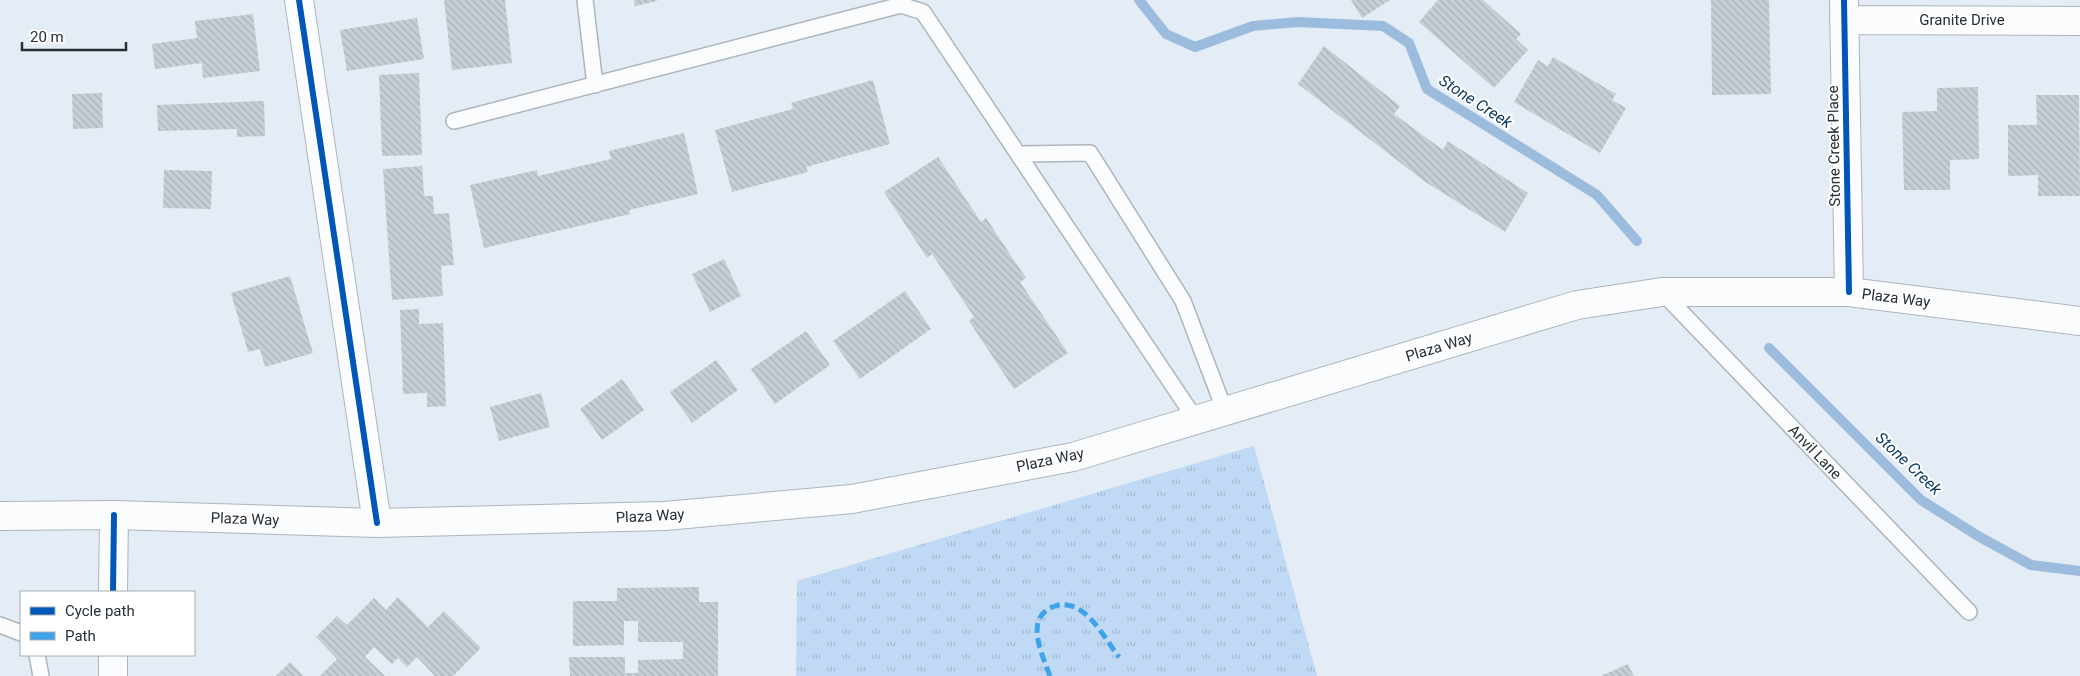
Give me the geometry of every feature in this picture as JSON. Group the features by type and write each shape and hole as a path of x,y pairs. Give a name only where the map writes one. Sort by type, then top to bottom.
{"main road":[{"path":"299,0 377,523"},
{"name":"Granite Drive","path":"1844,10 2080,21"},
{"name":"Stone Creek Place","path":"1844,10 1849,292"},
{"name":"Plaza Way","path":"0,516 114,515 377,523 665,516 852,499 1073,457 1577,305 1662,292 1849,292 2080,320"},
{"path":"113,591 114,515"},
{"path":"112,676 113,656"}],"lane":[{"path":"584,0 595,85"},
{"path":"454,121 595,85 899,2 923,12 1196,420"},
{"path":"1018,154 1090,154 1183,300 1225,412"},
{"name":"Anvil Lane","path":"1662,292 1968,612"},
{"path":"0,624 20,633"},
{"path":"38,656 41,676"}],"green space":[{"path":"1254,446 1317,676 796,676 797,581"}],"building":[{"path":"444,0 505,0 512,63 452,70"},
{"path":"634,0 657,0 657,1 635,6"},
{"path":"1351,0 1390,0 1362,18"},
{"path":"1438,0 1483,0 1521,34 1516,39 1528,50 1494,88 1419,22"},
{"path":"1711,0 1769,0 1771,94 1712,95"},
{"path":"253,14 260,71 203,78 202,63 155,69 152,44 197,38 195,21"},
{"path":"417,18 424,59 347,71 340,30"},
{"path":"1324,46 1400,106 1394,114 1443,150 1448,141 1528,193 1505,232 1424,181 1298,84"},
{"path":"1553,57 1616,94 1612,100 1626,108 1600,153 1514,102 1538,60 1548,66"},
{"path":"419,73 422,155 382,156 379,75"},
{"path":"873,80 890,144 806,167 808,172 732,192 715,130 793,109 791,103"},
{"path":"1978,87 1979,159 1950,160 1950,190 1904,190 1902,112 1937,111 1937,88"},
{"path":"102,93 103,128 73,129 72,94"},
{"path":"2036,95 2079,95 2080,196 2038,196 2038,175 2008,176 2008,125 2037,125"},
{"path":"264,101 265,136 237,137 237,129 158,131 157,105"},
{"path":"684,133 698,194 629,210 630,214 484,248 470,185 537,170 538,176 611,159 609,151"},
{"path":"938,157 981,222 986,218 1026,278 1020,282 1068,353 1014,389 969,321 974,317 932,254 927,258 884,192"},
{"path":"422,166 424,196 433,196 434,214 449,213 454,265 441,266 443,296 392,300 383,169"},
{"path":"164,170 212,171 211,209 163,208"},
{"path":"724,259 741,296 710,312 692,274"},
{"path":"290,276 313,353 265,367 260,349 248,352 231,293"},
{"path":"905,291 931,329 860,379 833,341"},
{"path":"419,309 419,324 443,323 446,406 427,407 427,393 403,394 400,310"},
{"path":"806,331 830,365 775,404 751,369"},
{"path":"716,360 738,390 692,423 670,392"},
{"path":"622,379 644,410 602,440 580,409"},
{"path":"541,393 550,427 499,441 490,407"},
{"path":"699,587 699,602 718,602 718,676 570,676 569,657 625,657 625,673 638,673 638,660 683,659 683,642 638,642 638,621 624,621 624,645 573,646 573,601 617,601 617,588"},
{"path":"398,597 428,627 444,611 481,648 453,676 435,676 417,657 407,667 398,658 392,664 374,647 365,657 385,676 320,676 337,659 316,637 337,616 347,625 374,598 386,610"},
{"path":"290,662 304,676 276,676"},
{"path":"1628,664 1634,676 1601,676"}],"waterway":[{"name":"Stone Creek","path":"1139,0 1166,34 1195,47 1253,26 1298,22 1383,26 1409,43 1427,89 1597,195 1637,241"},
{"name":"Stone Creek","path":"1769,348 1921,500 1978,536 2031,565 2080,571"}],"marked path":[{"path":"1050,676 1040,647 1037,627 1045,611 1058,605 1077,608 1086,615 1097,626 1119,657"}],"cycle path":[{"path":"299,0 377,523"},
{"path":"1844,0 1849,292"},
{"path":"113,591 114,515"}]}
